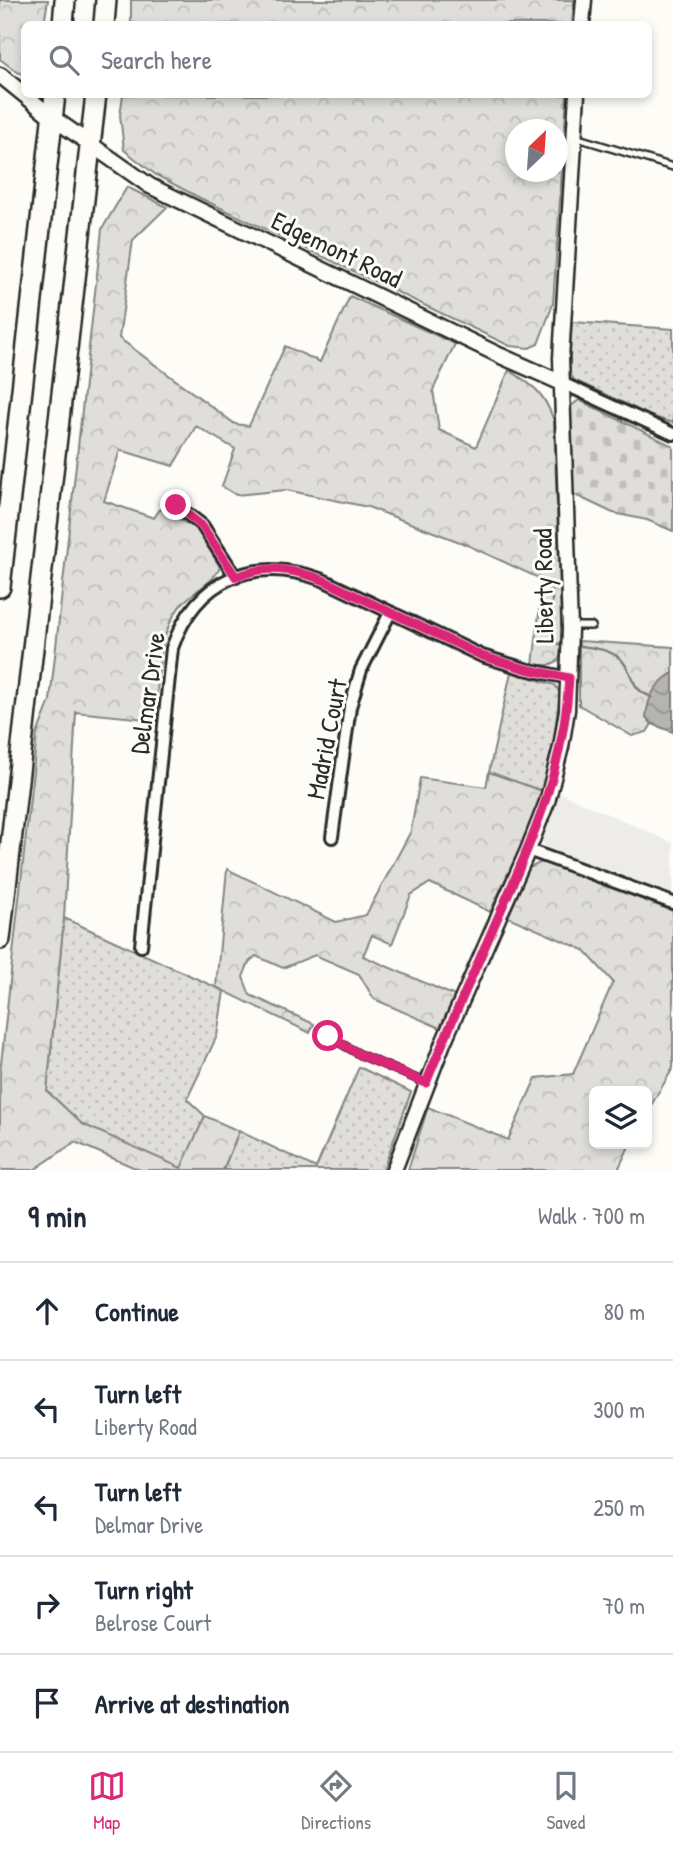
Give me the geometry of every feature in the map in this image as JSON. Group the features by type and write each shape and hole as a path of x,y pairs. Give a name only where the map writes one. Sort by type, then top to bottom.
{"highway":[{"path":"63,21 65,0"},
{"path":"104,21 106,0"},
{"path":"0,587 55,98"},
{"path":"0,939 96,98"}],"street":[{"path":"582,21 584,0"},
{"name":"Edgemont Road","path":"0,75 21,92"},
{"name":"Edgemont Road","path":"28,98 131,174 178,200 501,356 673,434"},
{"name":"Liberty Road","path":"394,1170 426,1083 547,802 557,766 567,710 570,626 561,358 577,98"},
{"path":"176,505 202,526 236,577"},
{"name":"Delmar Drive","path":"141,946 172,648 180,624 195,604 217,586 261,569 299,572 323,580 482,656 569,678"},
{"name":"Madrid Court","path":"332,837 353,694 390,613"},
{"path":"528,850 673,903"}],"lane":[{"path":"575,138 673,167"},
{"path":"570,626 592,626"},
{"path":"328,1036 361,1055 426,1083"}],"shaded area":[{"path":"558,792 673,843 671,894 545,848 542,839"}],"green space":[{"path":"0,0 48,0 44,21 21,21 21,73 0,59"},
{"path":"131,0 574,0 572,21 131,21"},
{"path":"123,98 567,98 565,119 505,119 505,182 561,182 553,304 538,344 529,348 510,346 156,175 124,150 120,115"},
{"path":"127,187 167,207 133,240 119,338 235,424 249,426 285,346 320,362 350,296 455,344 433,390 439,430 476,447 509,370 537,391 554,421 562,651 558,661 549,665 533,665 543,580 465,544 368,507 286,490 236,495 222,486 235,449 196,426 173,466 120,450 104,501 154,518 160,509 197,529 220,567 213,578 181,605 167,630 160,660 155,720 76,712 64,918 47,1091 82,1124 181,1168 205,1116 239,1131 223,1170 140,1170 75,1142 34,1170 0,1170 0,1073 37,734 50,701 102,229"},
{"path":"572,322 673,329 673,423 651,416 574,380 569,372"},
{"path":"579,400 673,446 673,531 647,520 613,513 573,494 571,406"},
{"path":"579,641 673,647 673,674 646,717 652,724 647,732 632,736 579,705"},
{"path":"511,672 555,685 560,693 553,746 542,791 489,772"},
{"path":"489,772 542,791 530,827 490,912 430,883 411,895 392,944 372,935 363,956 455,996 440,1028 374,999 359,974 315,955 283,968 256,956 249,962 243,977 250,995 314,1024 310,1033 216,987 227,869 336,922 366,915 411,831 420,778 486,787"},
{"path":"542,862 673,911 673,1068 652,1104 652,1086 589,1086 589,1149 628,1149 618,1170 408,1170 428,1107 508,1140 536,1078 573,1074 613,982 584,950 508,917 529,868"},
{"path":"64,918 224,991 217,1036 187,1099 205,1116 182,1169 82,1124 47,1091"},
{"path":"359,1067 411,1092 383,1170 223,1170 239,1131 316,1168"}],"water":[{"path":"671,674 673,732 652,724 646,717 653,692"}],"waterway":[{"path":"552,583 552,639 562,645"},
{"path":"581,646 615,655 624,663 640,691 652,697"}],"route":[{"path":"176,505 209,534 236,577 261,569 299,572 323,580 482,656 569,678 561,747 547,802 426,1083 361,1055 328,1036"}]}
